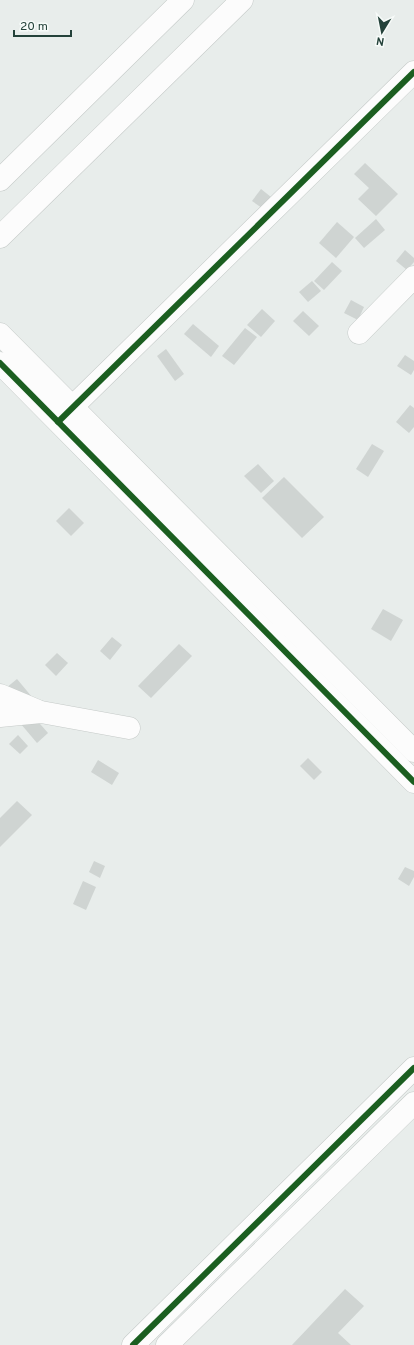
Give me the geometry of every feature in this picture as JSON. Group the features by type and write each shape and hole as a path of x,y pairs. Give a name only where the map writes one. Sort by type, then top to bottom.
{"street":[{"path":"0,180 183,0"},
{"path":"0,237 242,0"},
{"path":"65,414 414,72"},
{"path":"359,333 414,277"},
{"path":"0,334 65,414 414,782"},
{"path":"0,363 65,414 414,751"},
{"path":"0,695 41,712 130,728"},
{"path":"0,716 41,712"},
{"path":"134,1345 414,1068"},
{"path":"167,1345 414,1103"}],"building":[{"path":"365,163 398,194 376,216 358,199 369,188 354,174"},
{"path":"261,189 271,197 262,208 252,201"},
{"path":"376,219 385,230 364,248 355,238"},
{"path":"337,222 354,237 336,258 319,243"},
{"path":"405,250 414,258 414,262 407,270 396,261"},
{"path":"332,262 342,271 324,290 314,281"},
{"path":"312,281 321,291 308,302 299,292"},
{"path":"351,300 364,307 358,320 344,313"},
{"path":"262,309 275,321 261,337 247,325"},
{"path":"303,311 319,326 309,336 293,321"},
{"path":"193,324 219,346 211,357 184,334"},
{"path":"245,328 257,337 234,365 222,356"},
{"path":"166,349 184,374 175,381 157,356"},
{"path":"405,355 414,361 414,370 411,375 397,366"},
{"path":"410,405 414,408 414,427 409,433 396,422"},
{"path":"372,444 384,451 368,477 356,469"},
{"path":"258,464 274,481 261,493 244,476"},
{"path":"284,477 324,517 302,538 262,498"},
{"path":"69,508 84,523 71,536 56,521"},
{"path":"383,609 403,620 391,641 371,629"},
{"path":"112,637 122,645 110,660 100,651"},
{"path":"179,644 192,656 151,698 138,686"},
{"path":"57,653 68,663 56,676 45,665"},
{"path":"17,679 32,697 14,712 0,693"},
{"path":"26,708 48,733 37,743 15,717"},
{"path":"18,735 28,746 20,754 9,744"},
{"path":"308,758 322,772 314,780 300,766"},
{"path":"98,760 119,773 112,785 91,772"},
{"path":"17,801 32,815 0,847 0,818"},
{"path":"94,861 105,866 100,878 89,872"},
{"path":"405,867 414,871 414,877 409,886 398,879"},
{"path":"83,881 96,887 86,910 73,904"},
{"path":"345,1289 364,1306 338,1333 351,1345 292,1345"}],"cycle path":[{"path":"58,422 414,72"},
{"path":"0,363 414,782"},
{"path":"133,1345 414,1068"}]}
